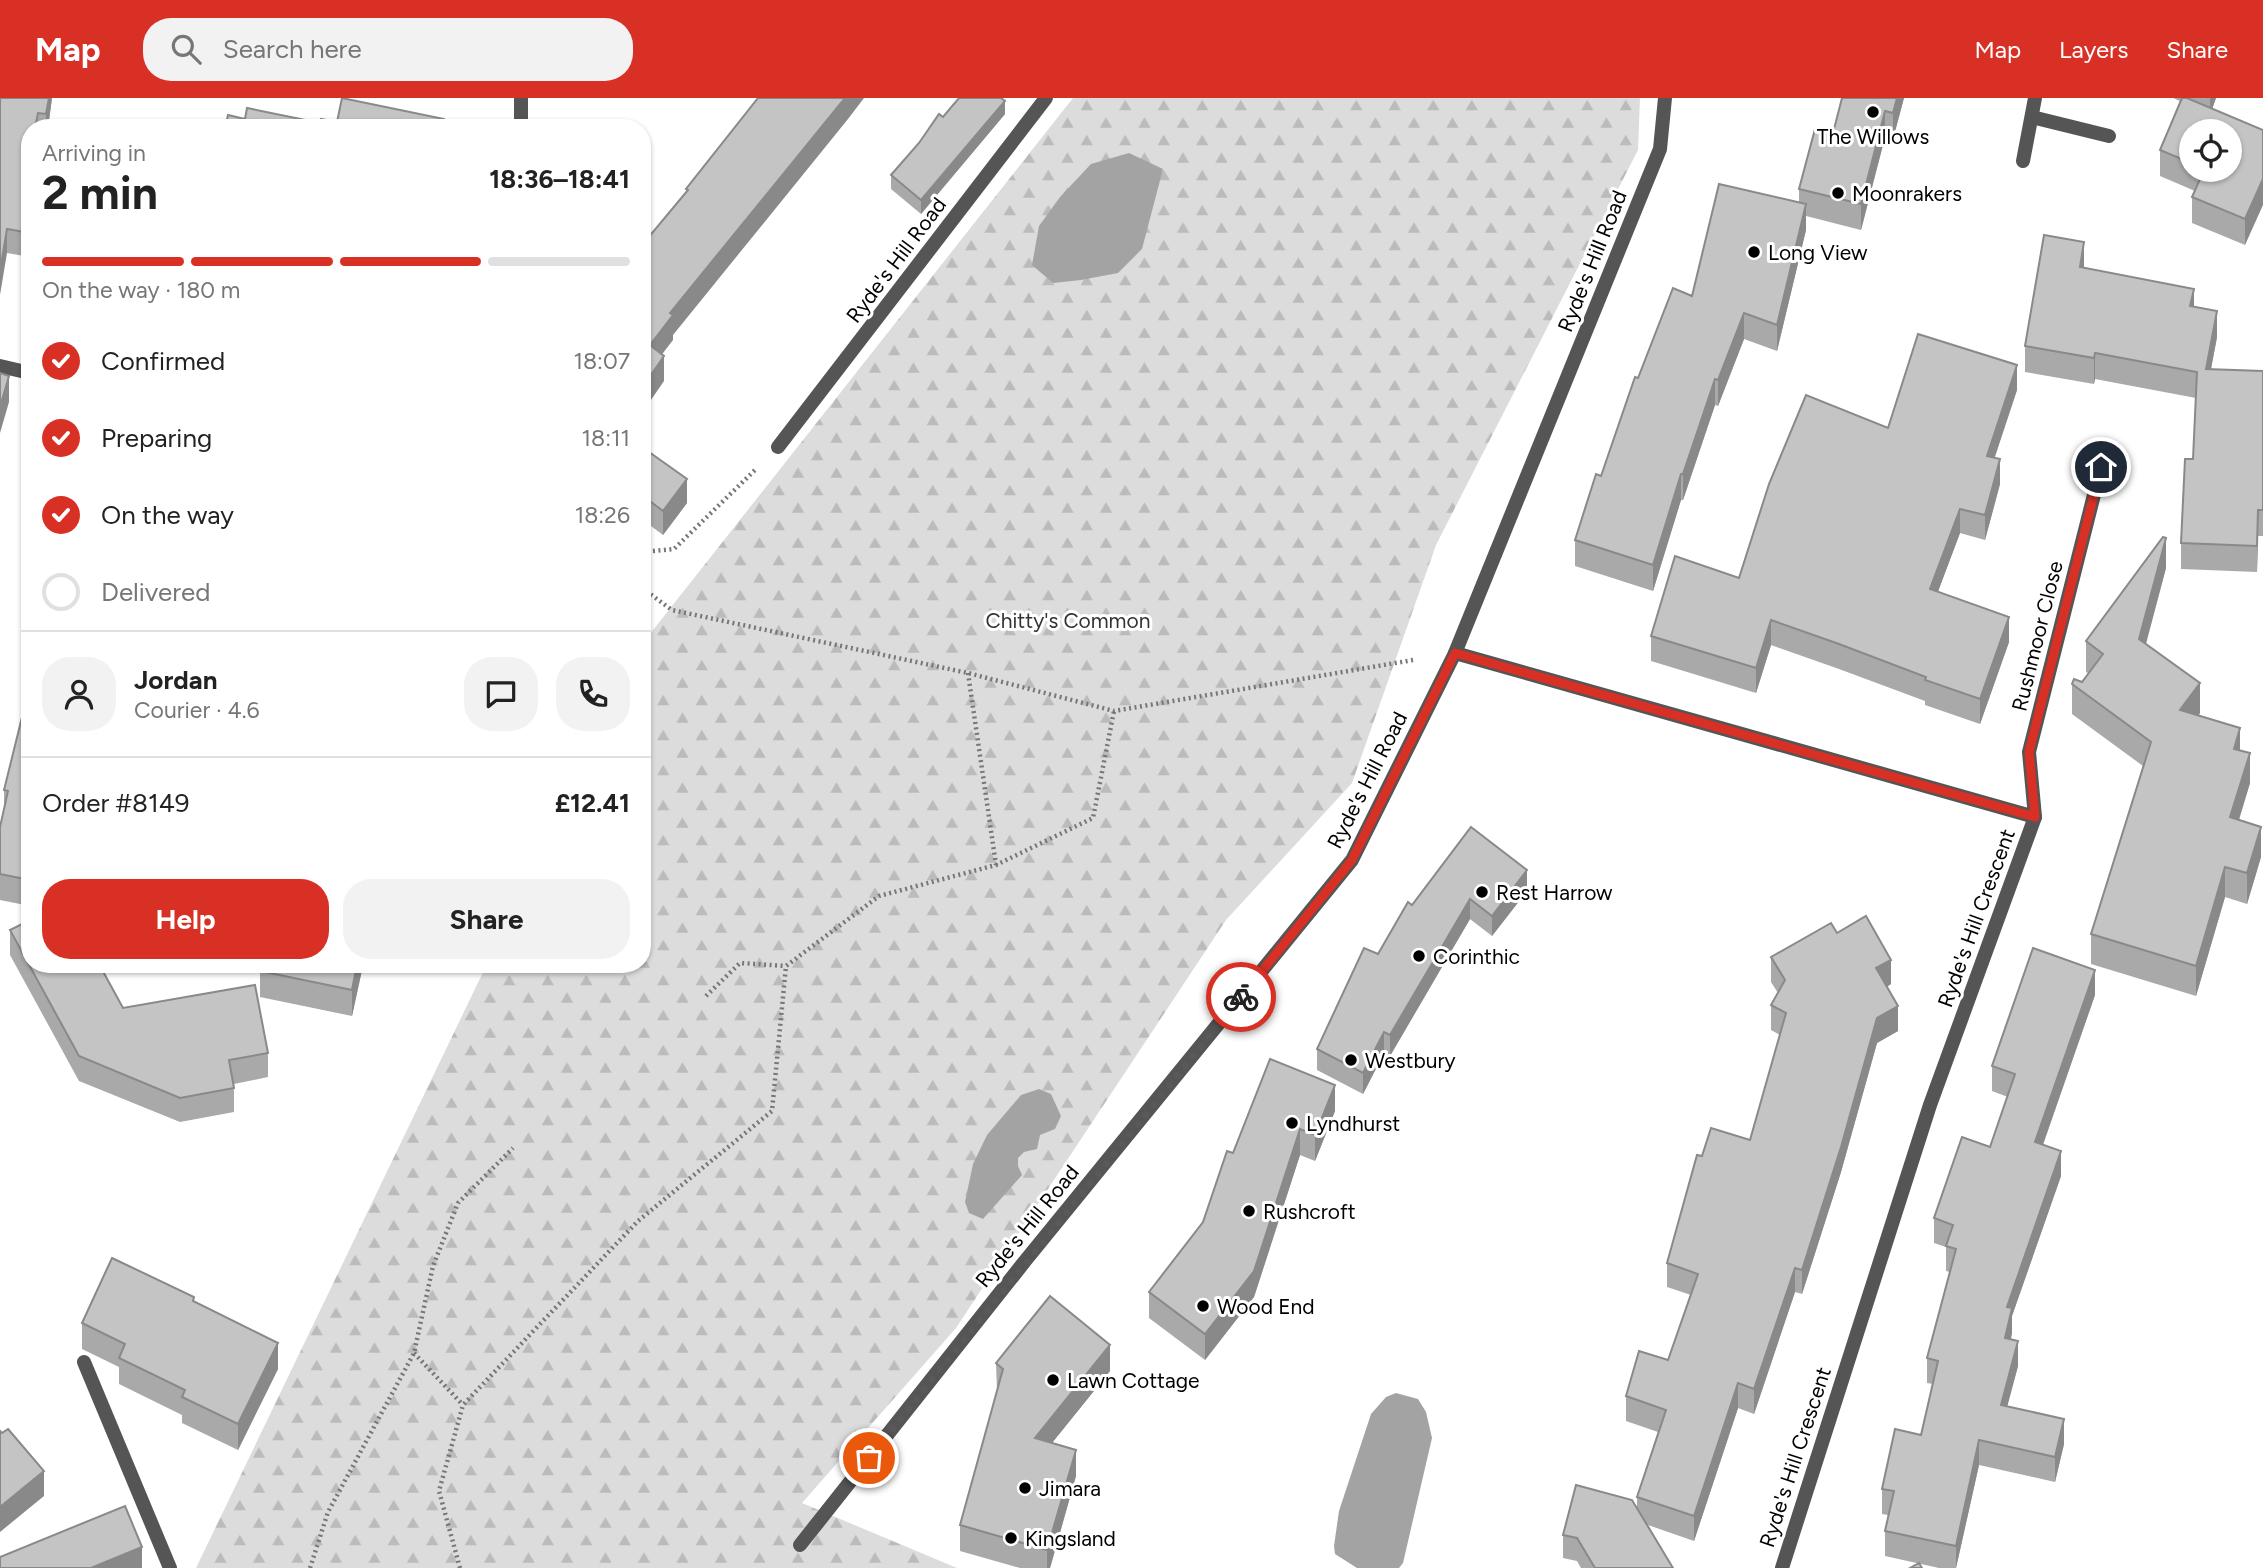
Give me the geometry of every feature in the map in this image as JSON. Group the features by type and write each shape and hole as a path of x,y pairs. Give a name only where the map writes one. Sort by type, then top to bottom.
{"street":[{"path":"521,98 521,119"},
{"name":"Ryde's Hill Road","path":"778,447 1046,98"},
{"name":"Ryde's Hill Road","path":"800,1545 1017,1272 1352,860 1455,653 1660,149 1665,98"},
{"path":"2023,161 2035,98"},
{"path":"2032,117 2109,136"},
{"path":"0,366 21,371"},
{"name":"Rushmoor Close","path":"2035,817 2029,752 2101,467"},
{"name":"Ryde's Hill Crescent","path":"1455,653 2035,817 1930,1105 1782,1568"},
{"path":"84,1362 170,1568"}],"path":[{"path":"651,551 674,549 778,447"},
{"path":"651,595 672,610 968,673 1114,711 1455,653"},
{"path":"968,673 996,865"},
{"path":"706,996 740,963 786,967 879,896 996,865 1093,818 1114,711"},
{"path":"460,1568 439,1491 463,1405 638,1221 772,1111 786,967"},
{"path":"310,1568 328,1513 414,1353 433,1266 458,1203 513,1148"},
{"path":"414,1353 463,1405"}],"green space":[{"name":"Chitty's Common","path":"1073,98 1640,98 1638,150 1436,545 1352,783 1226,920 956,1328 802,1503 957,1568 196,1568 483,973 651,973 651,633"}],"shaded area":[{"path":"1129,153 1163,169 1142,249 1118,273 1053,283 1032,265 1039,226 1060,197 1091,164"},
{"path":"1039,1089 1051,1094 1061,1116 1055,1129 1040,1135 1037,1149 1024,1152 1018,1158 1022,1175 983,1219 969,1213 965,1202 973,1164 987,1135 1021,1095"},
{"path":"1396,1393 1418,1399 1426,1412 1432,1438 1403,1563 1399,1568 1357,1568 1335,1554 1339,1511 1371,1414 1386,1397"}],"building":[{"path":"0,98 49,98 46,114 38,113 37,119 21,119 21,231 7,229 0,271"},
{"path":"342,98 444,119 338,119"},
{"path":"758,98 845,98 670,313 673,315 651,344 651,234 688,190 686,189"},
{"path":"959,98 1001,98 1005,101 921,200 891,175 919,143 939,114 943,117"},
{"path":"1842,98 1897,98 1893,113 1885,111 1861,204 1799,189 1815,129 1833,133"},
{"path":"2182,98 2237,119 2179,119 2179,158 2160,150"},
{"path":"247,108 301,119 245,119"},
{"path":"228,115 245,119 227,119"},
{"path":"2242,121 2263,130 2263,179 2245,219 2192,197 2199,182 2242,182"},
{"path":"1719,184 1806,204 1777,325 1744,313 1718,380 1715,379 1681,474 1653,565 1575,540 1596,474 1601,476 1635,377 1638,378 1673,288 1692,296"},
{"path":"2044,235 2084,242 2080,267 2194,289 2190,306 2217,311 2206,369 2263,371 2263,510 2258,510 2257,546 2181,543 2185,459 2193,459 2197,372 2095,353 2094,358 2025,346"},
{"path":"1918,334 2017,365 1987,456 2000,459 1985,515 1960,509 1930,589 2009,617 1980,699 1771,620 1756,668 1651,636 1675,556 1739,578 1769,484 1806,395 1888,428"},
{"path":"651,346 664,356 651,375"},
{"path":"0,373 9,376 0,407"},
{"path":"651,453 687,479 663,511 651,502"},
{"path":"2163,537 2166,538 2139,639 2200,683 2180,710 2240,728 2234,749 2250,753 2230,817 2261,827 2247,873 2225,867 2196,966 2091,934 2151,742 2072,684 2074,679 2082,682 2103,654 2086,641"},
{"path":"21,721 21,878 0,874 0,827 8,791 4,790"},
{"path":"1471,827 1527,870 1492,916 1470,899 1390,1035 1384,1032 1363,1073 1317,1049 1364,948 1378,954 1408,902 1412,905"},
{"path":"1866,916 1891,960 1876,968 1898,1006 1877,1018 1841,1147 1802,1270 1795,1268 1754,1389 1738,1383 1694,1516 1637,1497 1666,1410 1626,1396 1639,1351 1668,1360 1698,1274 1667,1263 1697,1155 1702,1156 1711,1128 1750,1140 1786,1013 1771,1005 1785,980 1771,957 1831,923 1837,933"},
{"path":"21,924 21,950 10,930"},
{"path":"2033,948 2095,970 2035,1142 2061,1151 2007,1307 2012,1308 2005,1338 2018,1341 2001,1405 2064,1419 2055,1457 1979,1440 1956,1546 1885,1531 1894,1491 1882,1489 1895,1429 1921,1435 1938,1361 1927,1358 1956,1249 1946,1246 1953,1225 1934,1218 1962,1137 1990,1147 2015,1074 1992,1066"},
{"path":"34,973 104,973 123,1008 255,985 268,1053 229,1060 234,1088 180,1098 79,1056"},
{"path":"270,973 355,973 352,990"},
{"path":"1270,1059 1335,1085 1315,1135 1300,1129 1254,1271 1205,1334 1149,1292 1203,1222 1227,1151 1233,1153"},
{"path":"112,1258 194,1297 193,1301 278,1343 238,1424 182,1397 185,1390 119,1358 125,1344 82,1323"},
{"path":"1050,1296 1110,1345 1035,1438 1076,1450 1047,1550 960,1525 1003,1369 996,1363"},
{"path":"8,1429 44,1471 0,1507 0,1431 2,1433"},
{"path":"1576,1485 1632,1500 1673,1568 1595,1568 1577,1538 1563,1535"},
{"path":"125,1506 142,1547 91,1568 0,1568 0,1557"}],"way so far":[{"path":"869,1458 1241,997"}],"place":[{"name":"The Willows","path":"1873,112"},
{"name":"Moonrakers","path":"1838,193"},
{"name":"Long View","path":"1754,252"},
{"name":"Rest Harrow","path":"1482,892"},
{"name":"Corinthic","path":"1419,956"},
{"name":"Westbury","path":"1351,1060"},
{"name":"Lyndhurst","path":"1292,1123"},
{"name":"Rushcroft","path":"1249,1211"},
{"name":"Wood End","path":"1203,1306"},
{"name":"Lawn Cottage","path":"1053,1380"},
{"name":"Jimara","path":"1025,1488"},
{"name":"Kingsland","path":"1011,1538"}],"route":[{"path":"1241,997 1352,860 1455,653 2035,817 2029,752 2101,467"}]}
